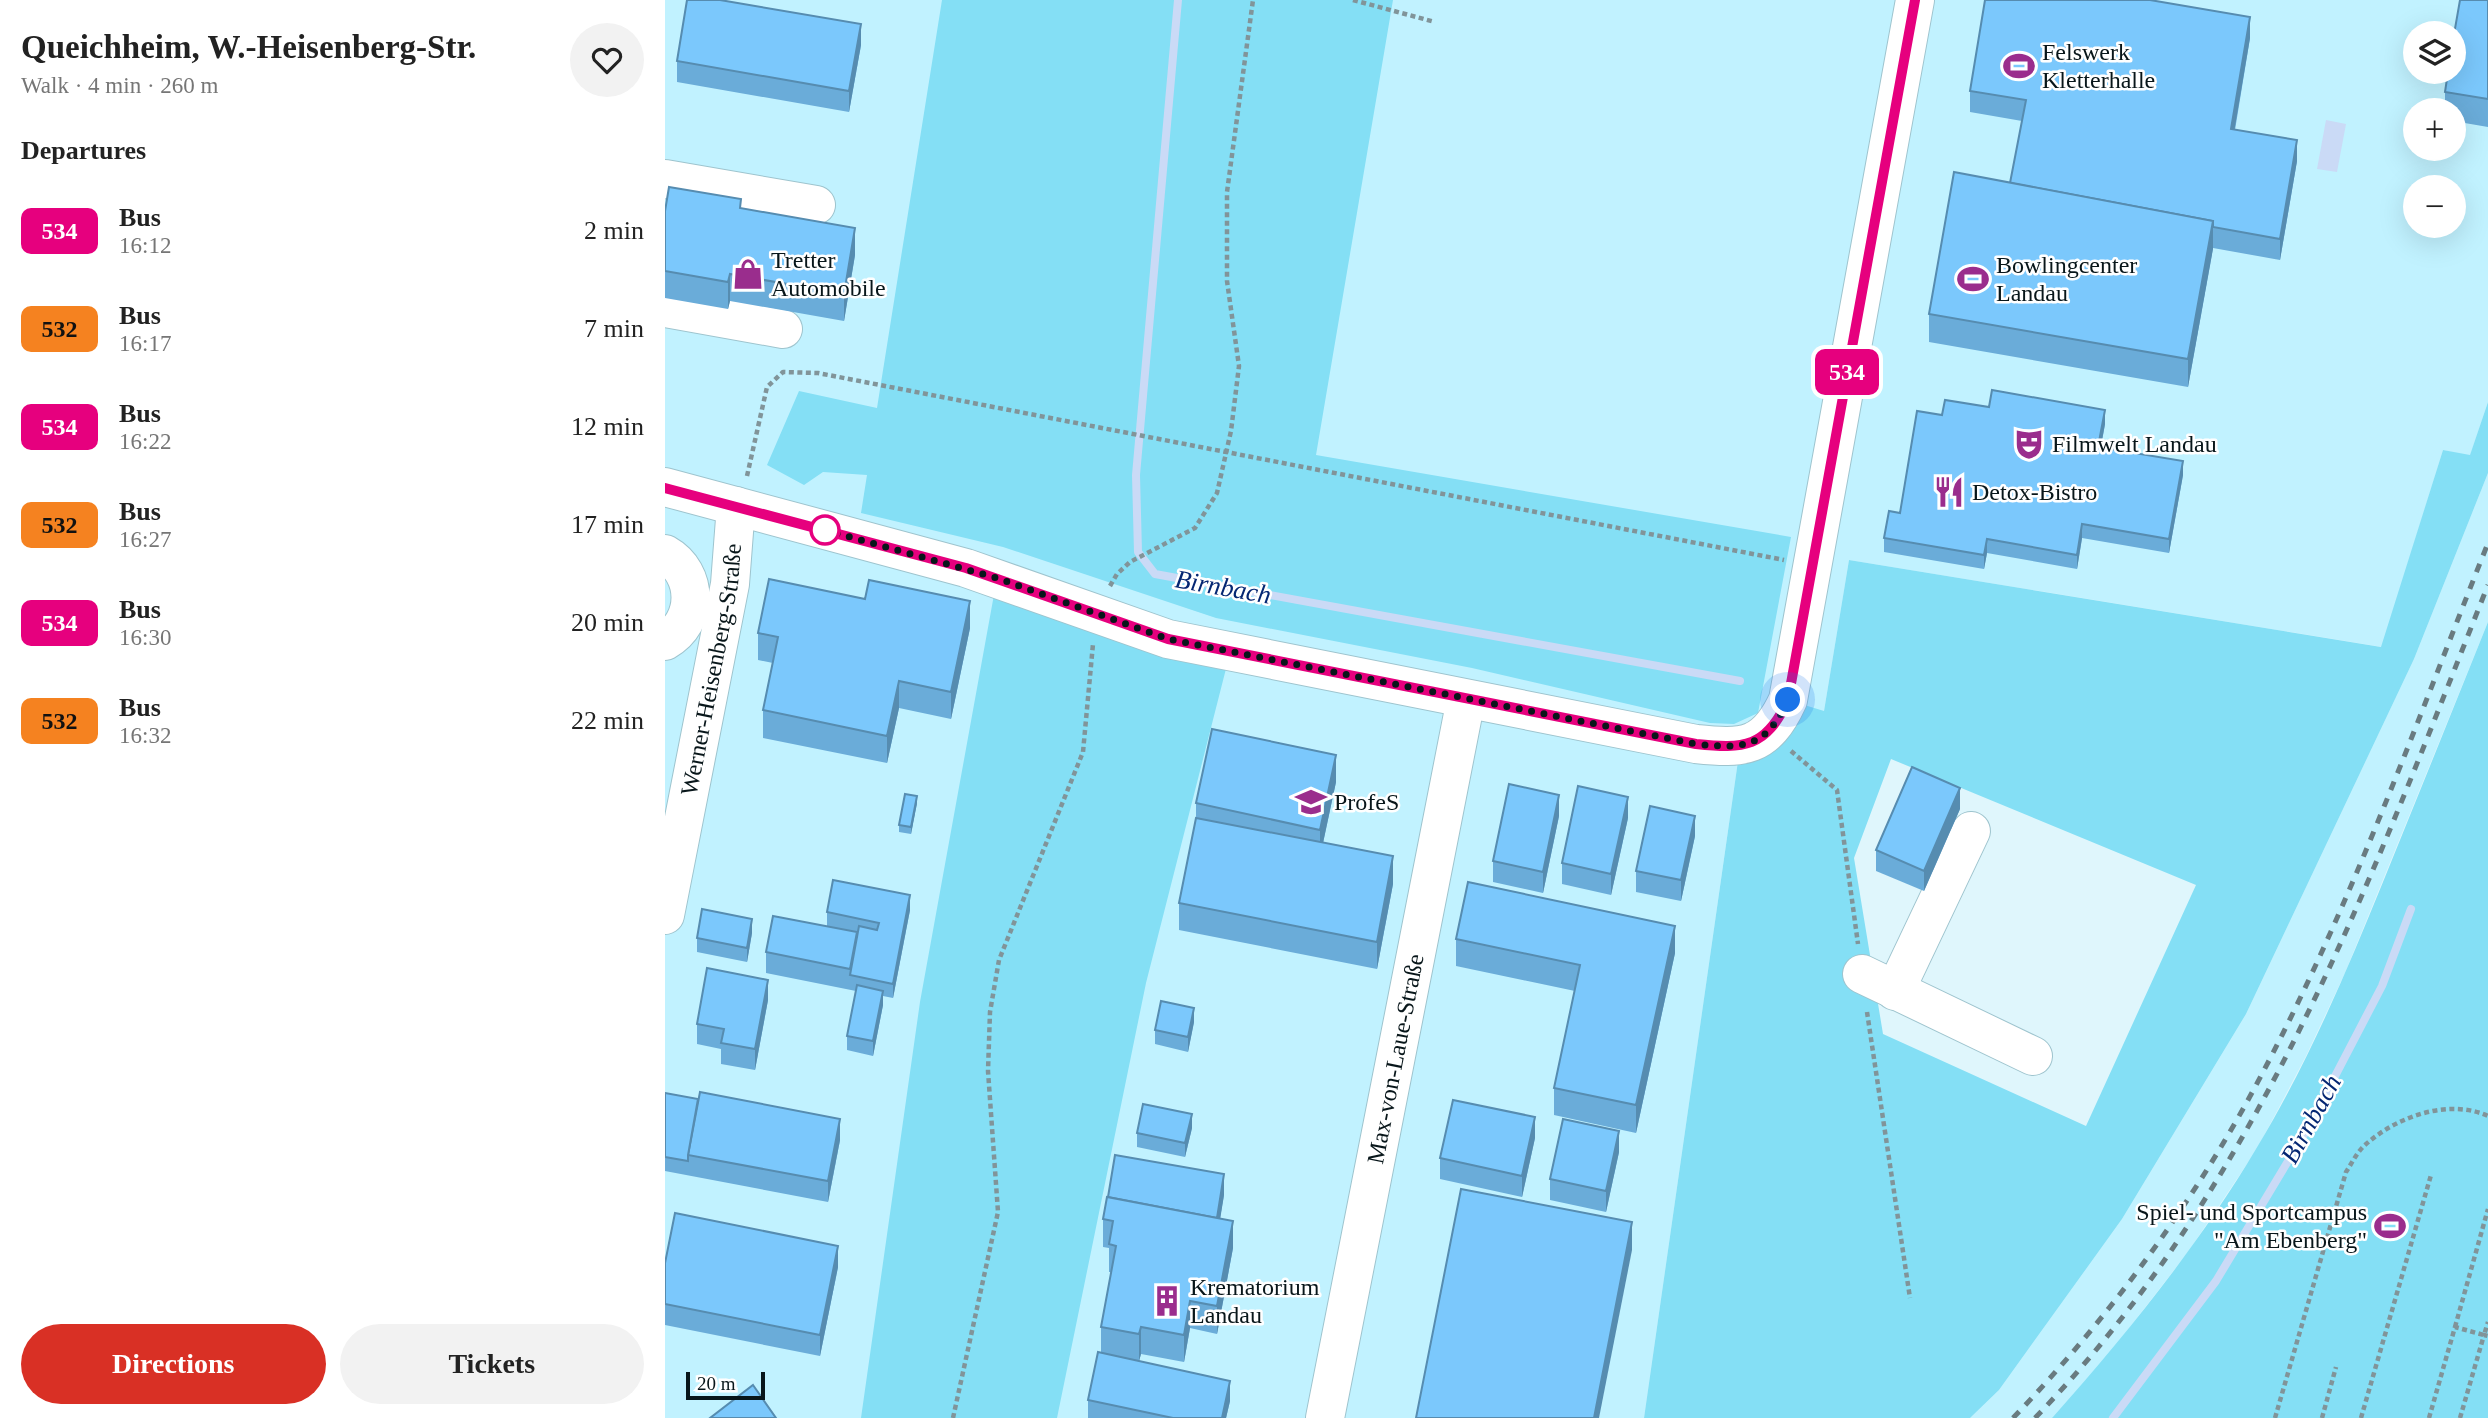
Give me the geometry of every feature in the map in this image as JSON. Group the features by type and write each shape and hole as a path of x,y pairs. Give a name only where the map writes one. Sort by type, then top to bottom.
{"street":[{"path":"665,487 966,568 1168,639 1696,744 1739,747 1769,733 1788,700 1915,0"},
{"path":"665,179 816,205"},
{"path":"665,308 783,329"},
{"name":"Werner-Heisenberg-Straße","path":"665,915 730,584 736,506"},
{"path":"665,554 680,566 688,580 691,595 690,611 683,625 665,641"},
{"name":"Max-von-Laue-Straße","path":"1325,1418 1466,699"},
{"path":"1971,831 1878,982 2033,1056"}],"path":[{"path":"1130,562 1195,528 1217,494 1227,451 1239,366 1227,281 1227,192 1253,0"},
{"path":"1353,0 1435,22"},
{"path":"736,506 748,473 767,387 783,372 818,373 1812,566"},
{"path":"953,1418 998,1212 988,1071 990,1012 999,960 1083,752 1095,615"},
{"path":"2275,1418 2346,1172 2363,1147 2382,1131 2423,1113 2453,1110 2488,1116"},
{"path":"2361,1418 2431,1175"},
{"path":"2429,1418 2488,1209"},
{"path":"2461,1418 2488,1322"},
{"path":"2455,1327 2486,1336"},
{"path":"2322,1418 2336,1367"}],"shaded area":[{"path":"665,0 2488,0 2488,402 2470,456 2443,450 2382,647 1849,560 1824,711 1740,747 1644,1418 665,1418"},
{"path":"942,0 1393,0 1316,455 1791,537 1758,713 1734,724 1710,723 1472,668 1216,618 1003,547 861,513 867,475 823,472 804,485 767,465 799,391 877,408"},
{"path":"2326,120 2346,124 2337,172 2317,169"},
{"path":"2488,402 2488,473 2414,659 2246,1014 2122,1219 1999,1390 1970,1418 1644,1418 1740,747 1788,700 1824,711 1849,560 2381,647 2443,450 2470,455","holes":["1891,759 2196,885 2086,1126 1883,1034 1854,858"]},
{"path":"2488,473 2488,622 2345,973 2306,1056 2257,1149 2188,1252 2106,1358 2052,1418 1970,1418 1999,1390 2122,1219 2246,1014 2414,659"},
{"path":"997,578 1230,653 1146,983 1057,1418 861,1418 920,1002"},
{"path":"2488,622 2488,1418 2052,1418 2134,1322 2186,1255 2234,1185 2275,1117 2309,1052 2355,950"}],"building":[{"path":"687,0 720,0 861,24 849,91 677,61"},
{"path":"1985,0 2150,0 2250,17 2231,129 2297,140 2280,239 2213,227 2213,221 2010,183 2026,100 1970,91"},
{"path":"2460,0 2488,0 2488,99 2445,92 2446,84 2466,84 2466,21 2456,21"},
{"path":"1954,172 2213,221 2188,359 1929,314"},
{"path":"669,187 741,199 740,208 855,228 844,294 730,274 728,282 665,271 665,211"},
{"path":"1992,390 2105,410 2098,447 2183,461 2169,539 2082,524 2077,555 1987,539 1984,555 1884,538 1889,511 1900,513 1917,411 1942,415 1945,400 1989,407"},
{"path":"769,579 865,599 869,580 970,601 951,692 899,681 887,736 763,710 778,637 758,633"},
{"path":"1212,729 1336,755 1320,830 1196,803"},
{"path":"1912,767 1960,788 1924,871 1876,850"},
{"path":"1509,784 1559,795 1543,872 1493,861"},
{"path":"1578,786 1628,797 1611,874 1562,863"},
{"path":"905,794 917,796 911,827 899,825"},
{"path":"1650,806 1695,816 1681,880 1636,871"},
{"path":"1196,818 1393,856 1377,942 1179,903"},
{"path":"833,880 910,895 893,984 850,975 859,926 877,930 879,923 827,912"},
{"path":"1468,882 1675,926 1636,1105 1554,1088 1580,965 1456,939"},
{"path":"702,909 752,919 747,948 697,938"},
{"path":"773,916 857,932 850,969 766,952"},
{"path":"707,968 768,980 755,1049 721,1043 724,1029 697,1024"},
{"path":"857,985 883,991 873,1041 847,1036"},
{"path":"1161,1001 1194,1008 1188,1037 1155,1030"},
{"path":"700,1092 840,1119 828,1181 688,1155"},
{"path":"665,1093 698,1099 688,1161 665,1157"},
{"path":"1453,1100 1535,1117 1522,1176 1440,1158"},
{"path":"1143,1104 1192,1114 1185,1143 1137,1133"},
{"path":"1563,1119 1619,1131 1606,1191 1550,1179"},
{"path":"1115,1155 1224,1174 1217,1218 1108,1197"},
{"path":"1461,1189 1632,1222 1594,1418 1416,1418"},
{"name":"Krematorium Landau","path":"1107,1197 1233,1221 1217,1306 1190,1301 1184,1335 1141,1327 1139,1334 1101,1327 1116,1246 1109,1244 1113,1221 1103,1219"},
{"path":"675,1213 838,1246 820,1335 665,1304 665,1263"},
{"path":"1098,1352 1230,1381 1222,1418 1173,1418 1088,1400"},
{"path":"753,1385 776,1418 710,1418"}],"waterway":[{"name":"Birnbach","path":"1178,0 1136,475 1138,552 1155,574 1740,681"},
{"name":"Birnbach","path":"2113,1418 2216,1281 2308,1128 2382,986 2411,909"}],"railway":[{"path":"2013,1418 2079,1345 2141,1267 2197,1185 2248,1100 2283,1033 2347,896 2488,543"},
{"path":"2035,1418 2115,1327 2185,1231 2247,1130 2302,1025 2352,917 2488,585"}],"bus line":[{"name":"534","path":"665,488 966,568 1131,627 1215,650 1696,744 1739,747 1758,740 1769,733 1788,700 1915,0"}],"place":[{"name":"Felswerk Kletterhalle","path":"2019,66"},
{"name":"Tretter Automobile","path":"748,274"},
{"name":"Bowlingcenter Landau","path":"1973,279"},
{"name":"Filmwelt Landau","path":"2029,444"},
{"name":"Detox-Bistro","path":"1949,492"},
{"name":"ProfeS","path":"1311,802"},
{"name":"Spiel- und Sportcampus \"Am Ebenberg\"","path":"2390,1226"},
{"name":"Krematorium Landau","path":"1167,1301"}],"route":[{"path":"825,530 966,568 1168,639 1696,744 1739,747 1758,740 1769,733 1788,700"}]}
